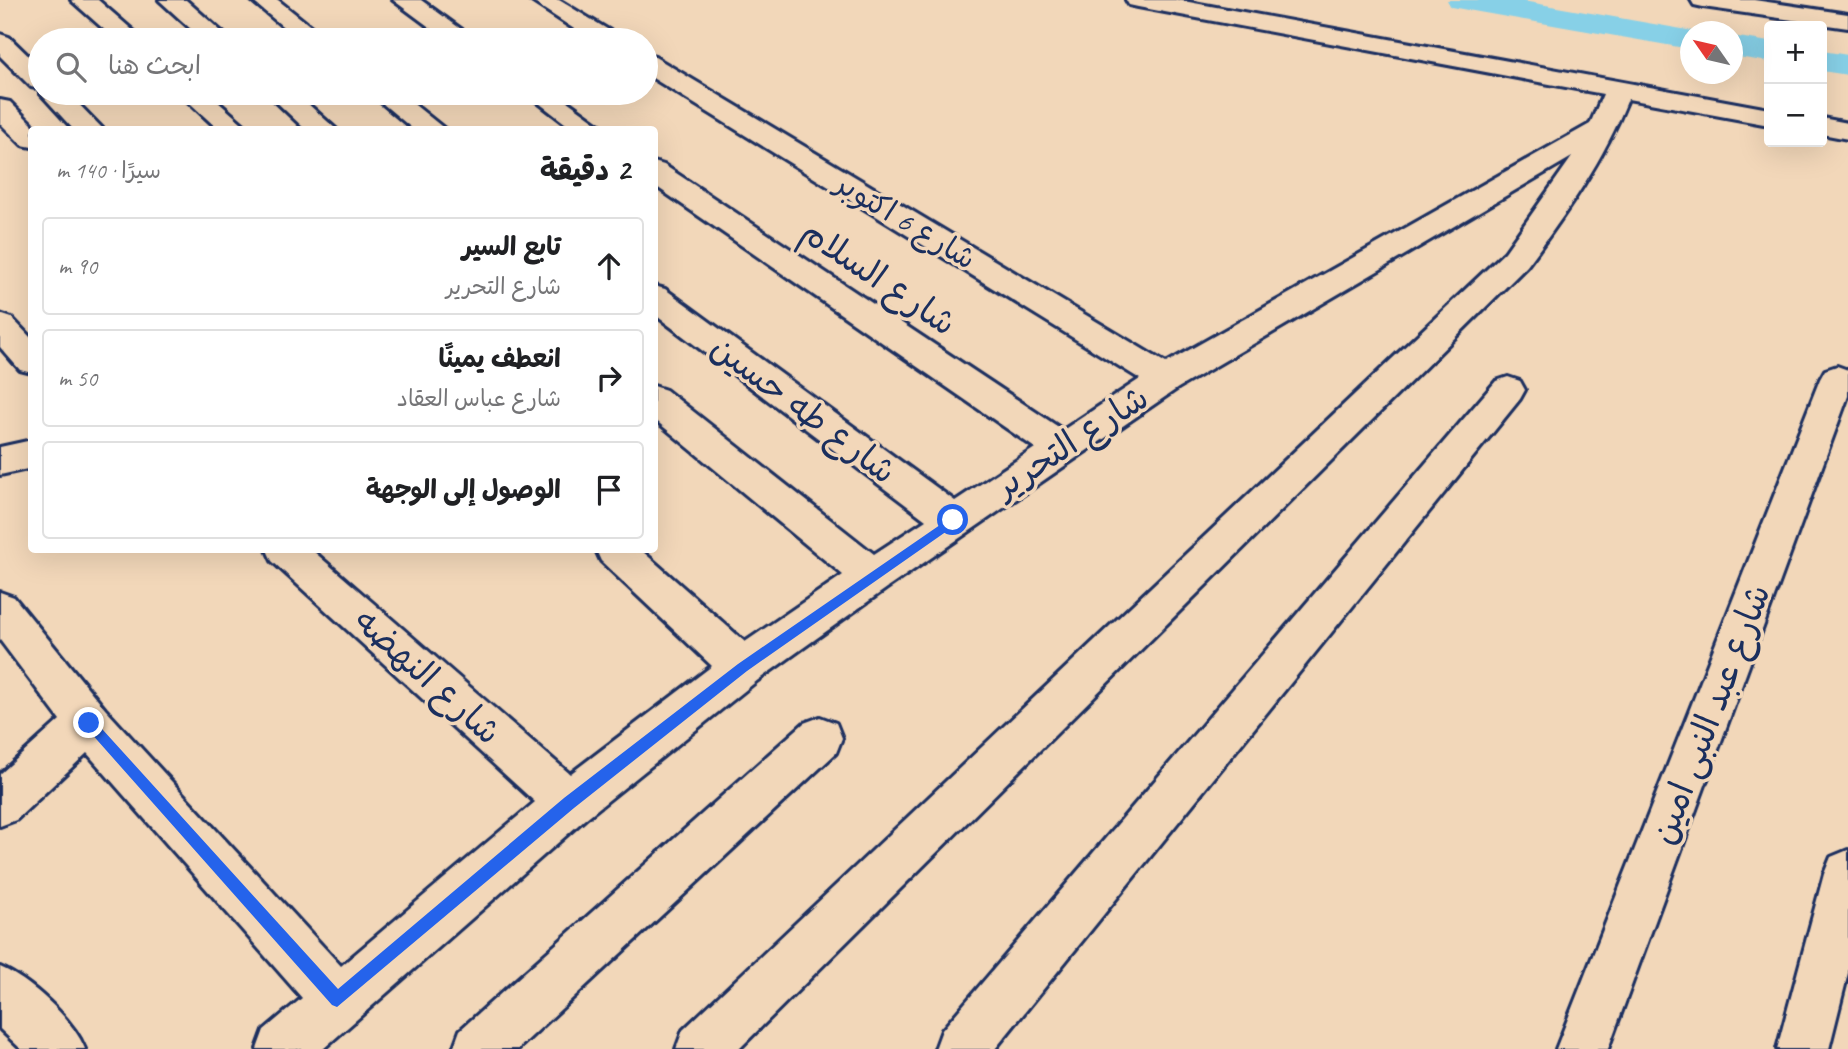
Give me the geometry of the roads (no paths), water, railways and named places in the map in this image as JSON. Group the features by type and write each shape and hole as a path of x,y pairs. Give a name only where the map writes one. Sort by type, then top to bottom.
{"street":[{"path":"83,0 117,28"},
{"path":"171,0 204,28"},
{"path":"262,0 299,28"},
{"path":"405,0 446,28"},
{"path":"542,0 588,28"},
{"path":"1138,0 1764,116"},
{"path":"1703,0 1848,21"},
{"path":"0,42 28,69"},
{"name":"شارع 6 اكتوبر","path":"658,71 1166,379"},
{"path":"702,1049 1516,259 1561,202 1604,127 1619,89"},
{"path":"64,105 86,126"},
{"path":"206,105 231,126"},
{"path":"294,105 318,126"},
{"path":"399,105 427,126"},
{"path":"557,105 587,126"},
{"path":"0,108 28,135"},
{"name":"شارع التحرير","path":"283,1049 337,999 569,803 743,667 953,520 1166,379 1604,127"},
{"path":"1827,127 1848,131"},
{"name":"شارع السلام","path":"658,174 1061,447"},
{"name":"شارع طه حسين","path":"658,300 953,520"},
{"path":"0,326 28,357"},
{"name":"شارع عبد النبى امين","path":"1582,1049 1837,379"},
{"path":"961,1049 1508,390"},
{"path":"658,402 873,576"},
{"path":"0,461 28,455"},
{"name":"شارع النهضه","path":"289,553 569,803"},
{"path":"618,553 743,667"},
{"path":"0,608 89,723 337,999"},
{"path":"0,804 89,723"},
{"path":"479,1049 820,738"},
{"path":"1803,1049 1848,874"},
{"path":"0,993 59,1049"}],"waterway":[{"path":"1462,0 1680,37"},
{"path":"1743,48 1764,51"},
{"path":"1827,62 1848,65"}]}
